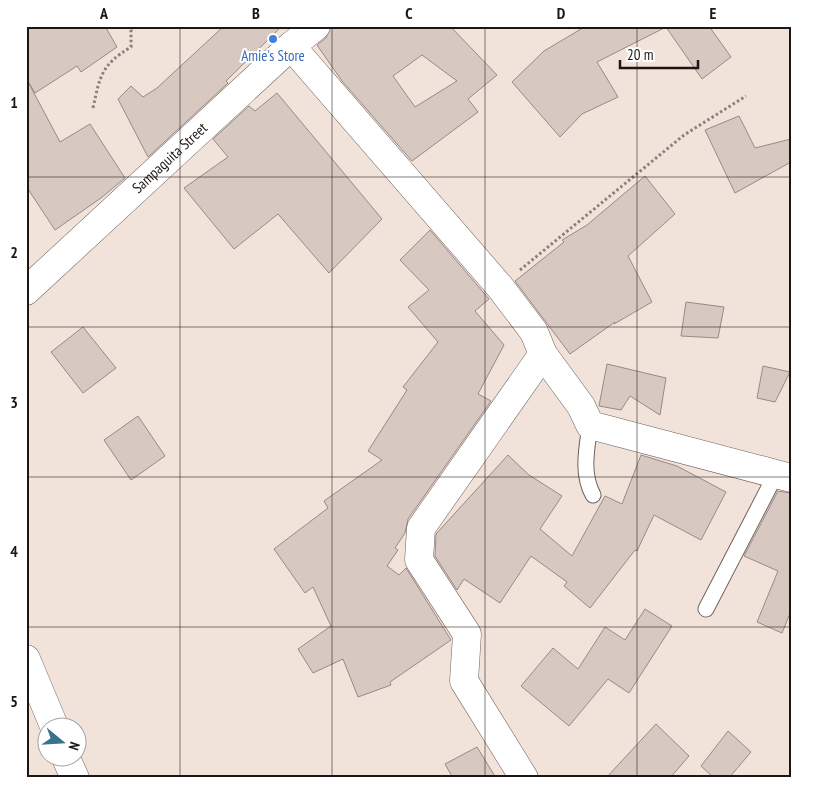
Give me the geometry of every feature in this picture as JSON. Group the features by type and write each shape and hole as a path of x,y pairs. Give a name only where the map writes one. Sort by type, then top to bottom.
{"street":[{"path":"304,33 534,332 543,354 576,398 590,424 783,476"},
{"name":"Sampaguita Street","path":"26,290 304,33"},
{"path":"524,778 464,681 467,634 419,560 422,528 543,354"},
{"path":"26,659 50,716"},
{"path":"70,766 75,778"}],"lane":[{"path":"590,424 586,455 586,483 593,495"},
{"path":"706,610 783,476"}],"path":[{"path":"93,108 101,74 117,56 131,47 131,30 129,26"},
{"path":"500,287 684,135 746,96"}],"building":[{"path":"26,26 105,26 117,47 81,72 77,66 35,93 26,78"},
{"path":"224,26 282,26 226,81 228,83 148,157 118,99 131,86 143,97 157,88"},
{"path":"331,26 450,26 497,75 468,99 478,112 412,161 342,81 317,45 326,38","holes":["422,55 457,81 415,107 393,76"]},
{"path":"586,26 709,26 731,57 702,79 666,27 597,62 618,97 582,114 560,137 512,82 544,51"},
{"path":"26,78 60,142 90,124 125,178 101,198 55,230 26,186"},
{"path":"277,93 382,219 329,273 278,214 234,249 184,188 228,157 213,139 249,106 255,111"},
{"path":"739,116 755,148 791,139 791,162 735,193 705,130"},
{"path":"645,176 675,214 628,256 652,302 614,324 615,322 570,354 515,281 564,242 562,240 587,225"},
{"path":"430,230 489,299 475,311 504,345 478,394 491,401 408,519 405,533 395,548 398,550 387,566 399,575 406,568 451,640 390,682 391,685 358,697 343,659 313,673 298,649 331,626 313,587 305,593 274,549 328,508 324,501 382,460 368,451 407,390 403,387 438,342 408,307 429,290 400,260"},
{"path":"686,302 724,307 718,338 681,336"},
{"path":"83,327 116,368 83,393 51,352"},
{"path":"607,364 666,378 660,415 630,396 621,410 599,406"},
{"path":"763,366 790,372 775,402 757,398"},
{"path":"138,416 165,456 131,480 104,440"},
{"path":"508,455 529,475 562,496 540,529 572,556 605,496 622,504 641,455 677,466 726,492 701,540 654,515 637,551 635,550 590,608 564,586 567,582 531,556 500,603 464,579 457,590 435,556 436,534"},
{"path":"778,491 791,493 791,611 782,633 757,622 778,571 744,556"},
{"path":"645,609 672,626 629,693 608,679 569,726 521,686 553,648 578,669 605,627 625,640"},
{"path":"656,724 689,756 670,778 606,778"},
{"path":"728,731 751,752 729,778 714,778 701,766"},
{"path":"477,747 496,778 453,778 445,764"}],"place":[{"name":"Amie's Store","path":"273,39"}]}
